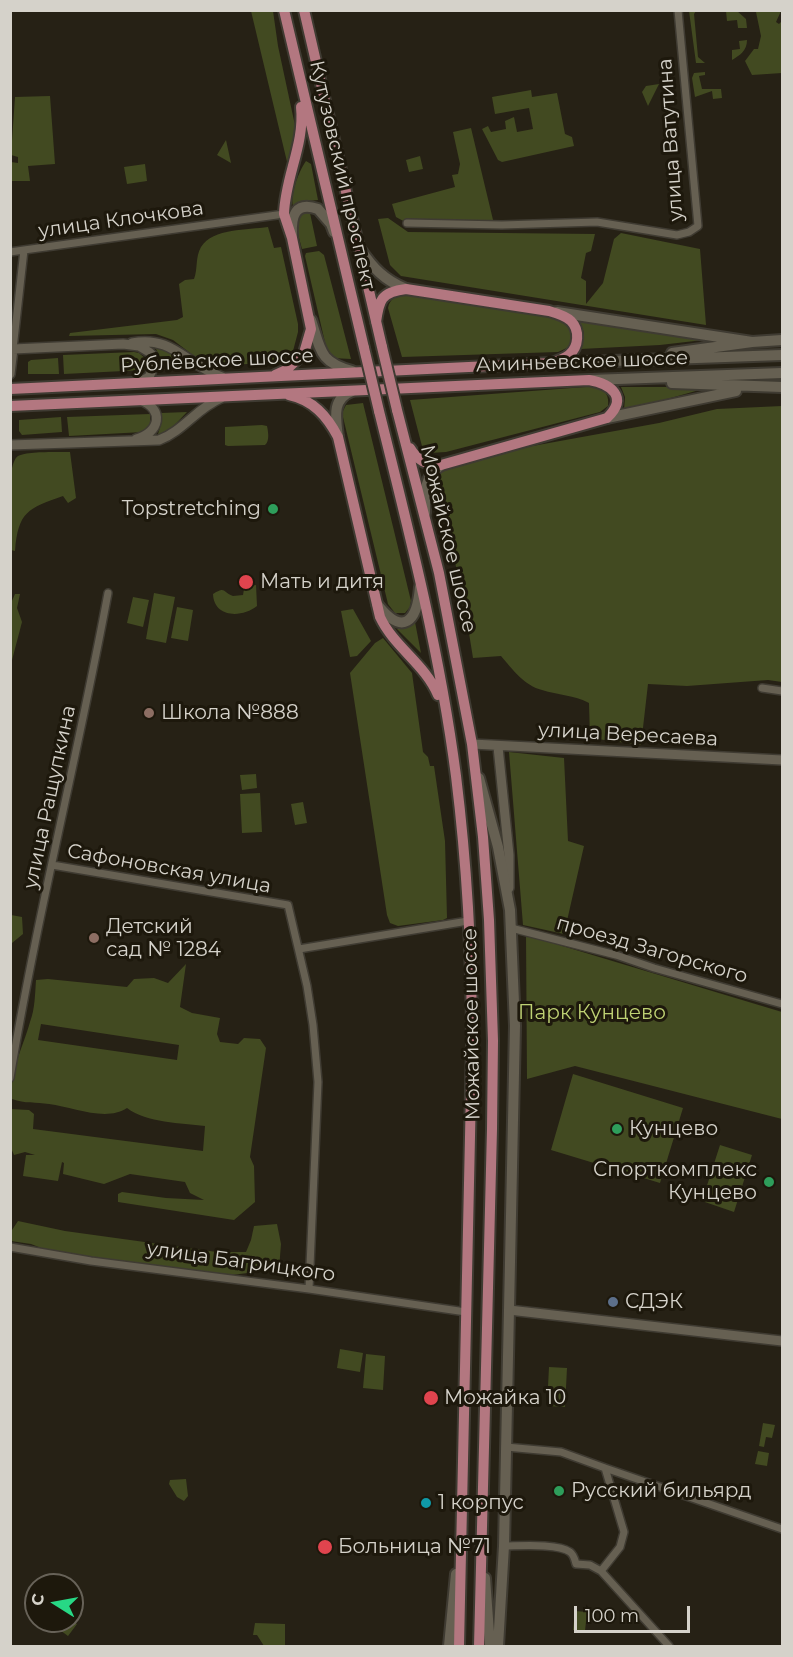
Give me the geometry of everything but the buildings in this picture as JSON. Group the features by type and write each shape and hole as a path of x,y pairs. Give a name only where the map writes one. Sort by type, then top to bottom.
{"main road":[{"name":"Кутузовский проспект","path":"284,10 379,411"},
{"name":"Кутузовский проспект","path":"304,10 382,347"},
{"path":"297,68 302,132 288,179 284,214 292,238 310,316 323,355 327,361 337,367 355,372"},
{"path":"292,238 293,216 298,210 310,206 318,208 323,213 331,224 339,243"},
{"path":"359,248 380,275 406,288 752,342"},
{"path":"376,322 384,296 395,290 406,288"},
{"path":"549,311 570,320 576,327 578,335 574,350 568,356 552,363"},
{"path":"271,377 286,370 304,353 310,336 310,316"},
{"path":"615,361 752,342 783,340"},
{"name":"Можайское шоссе","path":"382,347 448,618 472,744 489,921 493,1041 479,1647"},
{"name":"Аминьевское шоссе","path":"426,369 783,355"},
{"name":"Рублёвское шоссе","path":"10,389 426,369"},
{"name":"Аминьевское шоссе","path":"384,388 783,373"},
{"path":"612,378 767,388"},
{"path":"589,380 609,385 615,394 614,411 607,418"},
{"path":"406,440 411,451 420,460 430,465 441,465 607,418 700,397 783,387"},
{"name":"Рублёвское шоссе","path":"10,406 384,388"},
{"path":"357,389 340,397 336,418 338,437 377,604 386,629 425,672 437,691 446,713"},
{"path":"280,393 313,405 326,417 338,437"},
{"name":"Можайское шоссе","path":"379,411 420,584 446,713 460,816 468,921 472,984 472,1044 459,1647"},
{"path":"425,517 427,482 430,474 441,465"},
{"path":"377,604 392,620 407,621 416,611 420,584"},
{"path":"474,761 498,847 510,910 515,1026 504,1546 498,1647"},
{"path":"449,1647 461,1538"},
{"path":"481,1540 490,1647"}],"street":[{"name":"улица Ватутина","path":"406,223 502,225 597,222 677,236 698,226 678,10"},
{"name":"улица Клочкова","path":"13,349 24,250 284,214"},
{"path":"10,252 24,250"},
{"path":"11,369 13,349 123,344 144,340 170,346 200,368 227,379"},
{"path":"123,344 145,349 153,356 153,372 136,384"},
{"path":"10,445 130,440 148,442 170,436 210,403 229,395"},
{"path":"130,440 148,433 156,423 157,417 152,406 138,399"},
{"name":"улица Ращупкина","path":"10,1078 108,593"},
{"path":"762,688 783,691"},
{"name":"улица Вересаева","path":"472,744 783,760"},
{"path":"498,747 509,855 510,910"},
{"name":"Сафоновская улица","path":"52,865 288,905 314,1030 318,1082 309,1289"},
{"path":"299,950 468,921"},
{"name":"проезд Загорского","path":"512,928 616,955 783,1004"},
{"name":"улица Багрицкого","path":"10,1247 91,1261 466,1312"},
{"path":"509,1310 783,1341"},
{"path":"506,1447 561,1452 783,1529"},
{"path":"601,1571 620,1546 624,1532 605,1468"},
{"path":"504,1546 567,1550 573,1555 576,1564 590,1565 601,1571 669,1647"}],"green space":[{"path":"251,11 273,11 296,130 288,166"},
{"path":"689,11 696,11 694,14 698,57 705,63 696,63"},
{"path":"726,11 737,11 746,19 747,28 738,28 737,20 727,21"},
{"path":"781,11 776,22 779,24 781,22 782,25 782,73 752,75 745,61 754,49 758,49 761,36 756,12"},
{"path":"747,40 744,50 732,60 732,50 740,49 739,41"},
{"path":"705,72 705,75 699,76 702,89 721,89 722,98 713,99 712,91 695,97 692,78 694,73"},
{"path":"659,84 648,106 642,92 646,86"},
{"path":"531,90 532,97 557,93 565,134 572,137 574,146 502,162 498,160 482,129 488,126 491,132 506,129 505,121 514,117 517,132 533,129 529,108 495,114 492,97"},
{"path":"50,96 55,164 28,166 30,181 11,181 11,162 18,163 18,157 11,155 15,97"},
{"path":"471,128 494,224 407,223 396,217 392,204 455,187 452,175 458,174 460,164 453,132"},
{"path":"226,140 231,163 217,155"},
{"path":"420,156 423,169 409,172 406,160"},
{"path":"306,161 311,164 318,200 308,201 297,207 293,206 292,201 294,189"},
{"path":"145,164 147,181 127,184 124,167"},
{"path":"304,212 310,213 317,246 302,249 297,225"},
{"path":"388,218 408,232 595,234 591,251 586,253 581,278 586,281 586,304 603,283 614,239 621,233 700,249 706,325 401,276 390,265 378,219"},
{"path":"268,227 274,248 281,247 298,324 293,351 279,362 216,366 198,359 173,340 156,334 69,336 70,333 177,320 183,317 179,284 185,280 194,279 201,247 214,236 222,233"},
{"path":"319,251 324,255 351,359 332,358 327,351 305,256 306,253"},
{"path":"405,295 563,319 568,321 574,339 569,347 558,352 402,357 388,308 394,298"},
{"path":"578,317 712,339 660,345 580,349 584,333"},
{"path":"155,347 172,353 190,368 160,370 160,357"},
{"path":"134,352 146,359 144,370 64,374 63,355"},
{"path":"58,358 59,374 28,374 28,362 31,360"},
{"path":"599,386 604,390 608,403 608,406 600,412 446,452 429,453 423,450 410,400"},
{"path":"621,387 710,387 624,410 625,397"},
{"path":"363,403 411,601 405,613 395,613 388,604 342,413 346,405"},
{"path":"782,406 782,682 768,680 687,686 648,684 641,745 590,738 589,703 530,685 501,656 473,658 463,596 439,495 438,478 441,467 483,455 659,423 717,409"},
{"path":"187,412 166,434 158,434 162,421 161,413"},
{"path":"150,414 150,425 143,432 69,436 67,417"},
{"path":"61,417 62,432 22,435 19,431 19,420"},
{"path":"267,426 268,431 265,445 225,445 225,427"},
{"path":"70,452 76,498 68,503 63,496 33,508 22,520 16,538 15,551 11,550 9,500 14,462 22,454"},
{"path":"256,585 257,606 251,610 230,614 218,608 213,594 224,590 233,596 243,595 244,589"},
{"path":"154,593 175,597 166,643 146,639"},
{"path":"15,594 20,594 17,608 22,622 11,664 11,603"},
{"path":"133,597 149,600 143,627 127,623"},
{"path":"177,607 193,610 188,641 171,638"},
{"path":"353,609 371,641 357,656 350,657 341,611"},
{"path":"415,622 421,653 397,629"},
{"path":"383,638 412,673 423,752 428,757 430,766 434,766 445,841 447,918 398,926 390,923 387,915 350,673 375,643"},
{"path":"509,752 564,758 568,841 584,846 564,934 523,925"},
{"path":"256,774 257,788 242,790 240,775"},
{"path":"260,793 262,832 242,833 240,794"},
{"path":"303,802 307,823 295,825 291,804"},
{"path":"11,915 22,917 23,934 12,943 11,943"},
{"name":"Парк Кунцево","path":"526,935 782,1012 782,1119 575,1066 527,1079"},
{"path":"186,964 180,1007 192,1013 220,1018 217,1034 220,1042 238,1044 244,1038 260,1039 266,1048 250,1157 254,1166 255,1202 234,1220 118,1202 118,1194 122,1192 204,1200 190,1193 185,1182 130,1174 104,1184 63,1174 64,1163 62,1162 58,1181 23,1176 26,1155 35,1155 25,1152 14,1155 11,1148 10,1109 29,1110 34,1114 33,1129 203,1151 205,1126 144,1117 127,1108 119,1112 99,1114 12,1099 17,1060 33,1012 36,980 48,979 127,987 134,979 154,978 168,983","holes":["41,1024 179,1045 177,1060 38,1040"]},
{"name":"Кунцево","path":"573,1074 683,1108 660,1183 551,1150"},
{"path":"720,1145 752,1155 734,1212 702,1201"},
{"path":"18,1221 65,1231 217,1252 246,1252 254,1226 277,1224 281,1244 279,1269 224,1276 49,1251 31,1244 11,1241 10,1233"},
{"path":"340,1349 363,1353 360,1372 337,1368"},
{"path":"366,1354 385,1356 383,1390 363,1388"},
{"path":"549,1367 567,1368 565,1407 547,1406"},
{"path":"763,1423 775,1425 772,1438 766,1437 764,1447 759,1446"},
{"path":"758,1451 769,1453 767,1466 755,1464"},
{"path":"186,1479 188,1496 184,1501 177,1497 169,1484 170,1480"},
{"path":"575,1611 587,1612 585,1631 573,1630"},
{"path":"255,1623 285,1624 285,1646 264,1646 257,1635 253,1635"}],"place":[{"name":"Topstretching","path":"273,509"},
{"name":"Мать и дитя","path":"246,582"},
{"name":"Школа №888","path":"149,713"},
{"name":"Детский сад № 1284","path":"94,938"},
{"name":"Кунцево","path":"617,1129"},
{"name":"Спорткомплекс Кунцево","path":"769,1182"},
{"name":"СДЭК","path":"613,1302"},
{"name":"Можайка 10","path":"431,1398"},
{"name":"Русский бильярд","path":"559,1491"},
{"name":"1 корпус","path":"426,1503"},
{"name":"Больница №71","path":"325,1547"}]}
